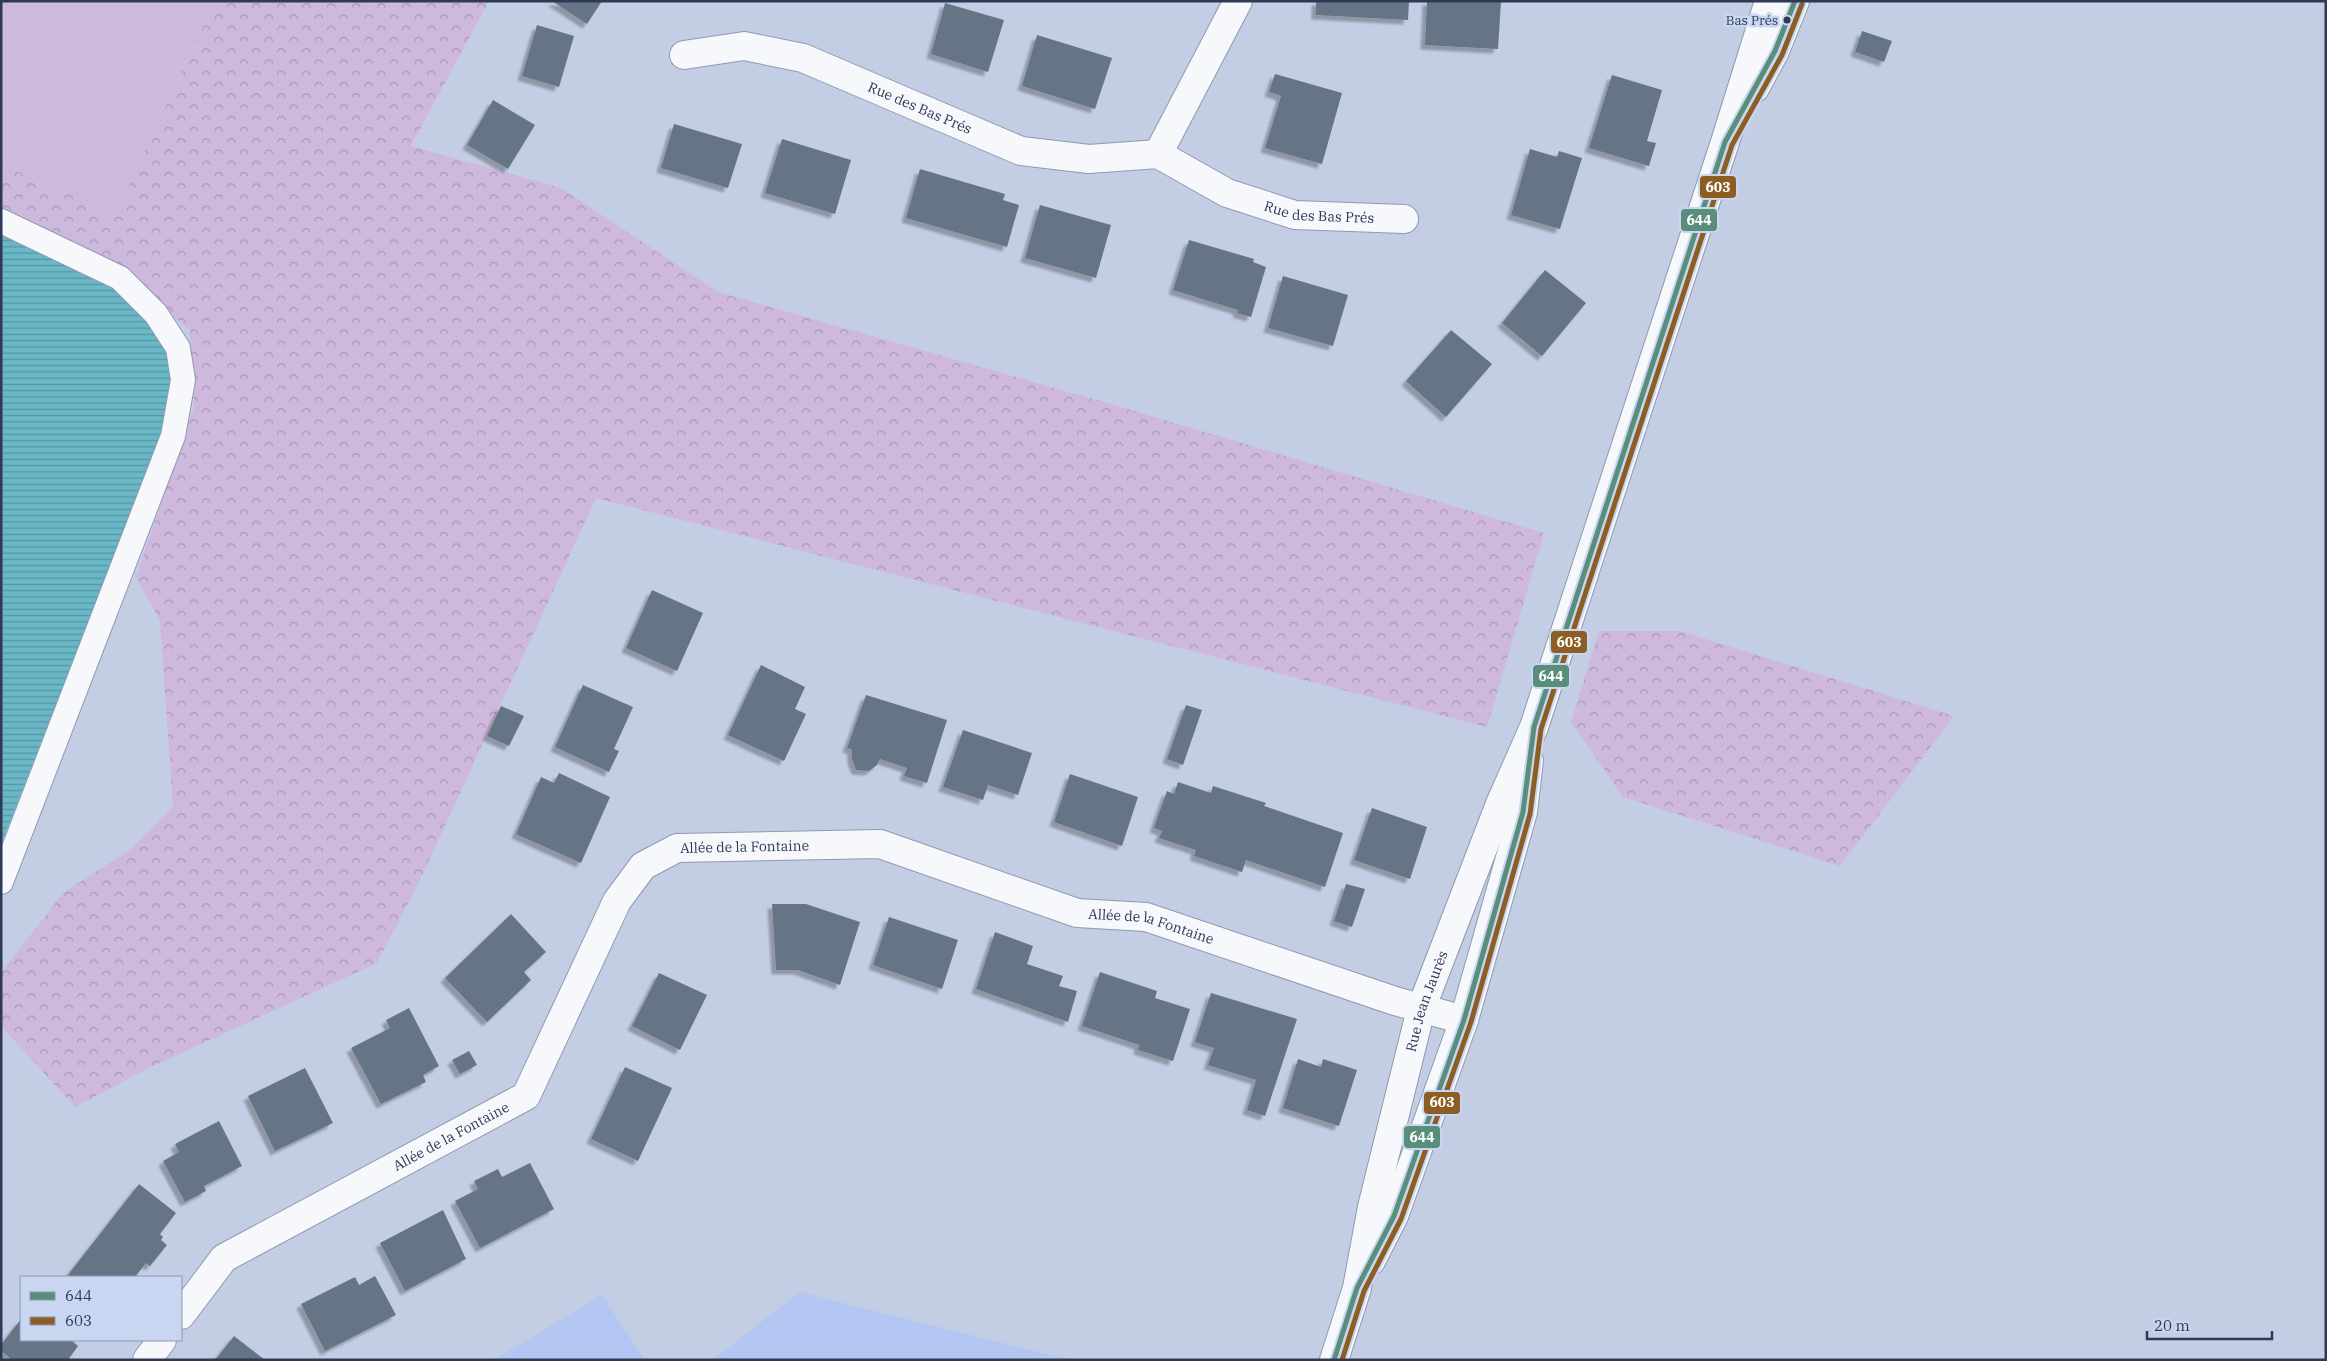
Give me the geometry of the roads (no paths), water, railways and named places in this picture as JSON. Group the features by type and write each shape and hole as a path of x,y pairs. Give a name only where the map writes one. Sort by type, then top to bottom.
{"street":[{"path":"1158,154 1238,1"},
{"name":"Rue Jean Jaurès","path":"1334,1360 1357,1288 1372,1207 1421,1009 1500,804 1534,727 1604,506 1725,142 1768,1"},
{"name":"Rue Jean Jaurès","path":"1725,142 1775,51 1795,1"},
{"name":"Rue des Bas Prés","path":"684,55 744,46 803,58 1021,151 1088,160 1158,154 1227,193 1295,215 1404,219"},
{"name":"Rue Jean Jaurès","path":"1357,1288 1394,1216 1464,1020 1522,812 1534,727"},
{"name":"Allée de la Fontaine","path":"182,1314 224,1258 526,1096 617,901 643,866 677,848 880,844 1077,913 1146,916 1421,1009 1464,1020"},
{"path":"147,1360 161,1341"}],"lane":[{"path":"1,221 120,278 156,314 178,348 183,380 173,436 1,882"}],"place":[{"name":"Bas Prés","path":"1787,20"}]}
